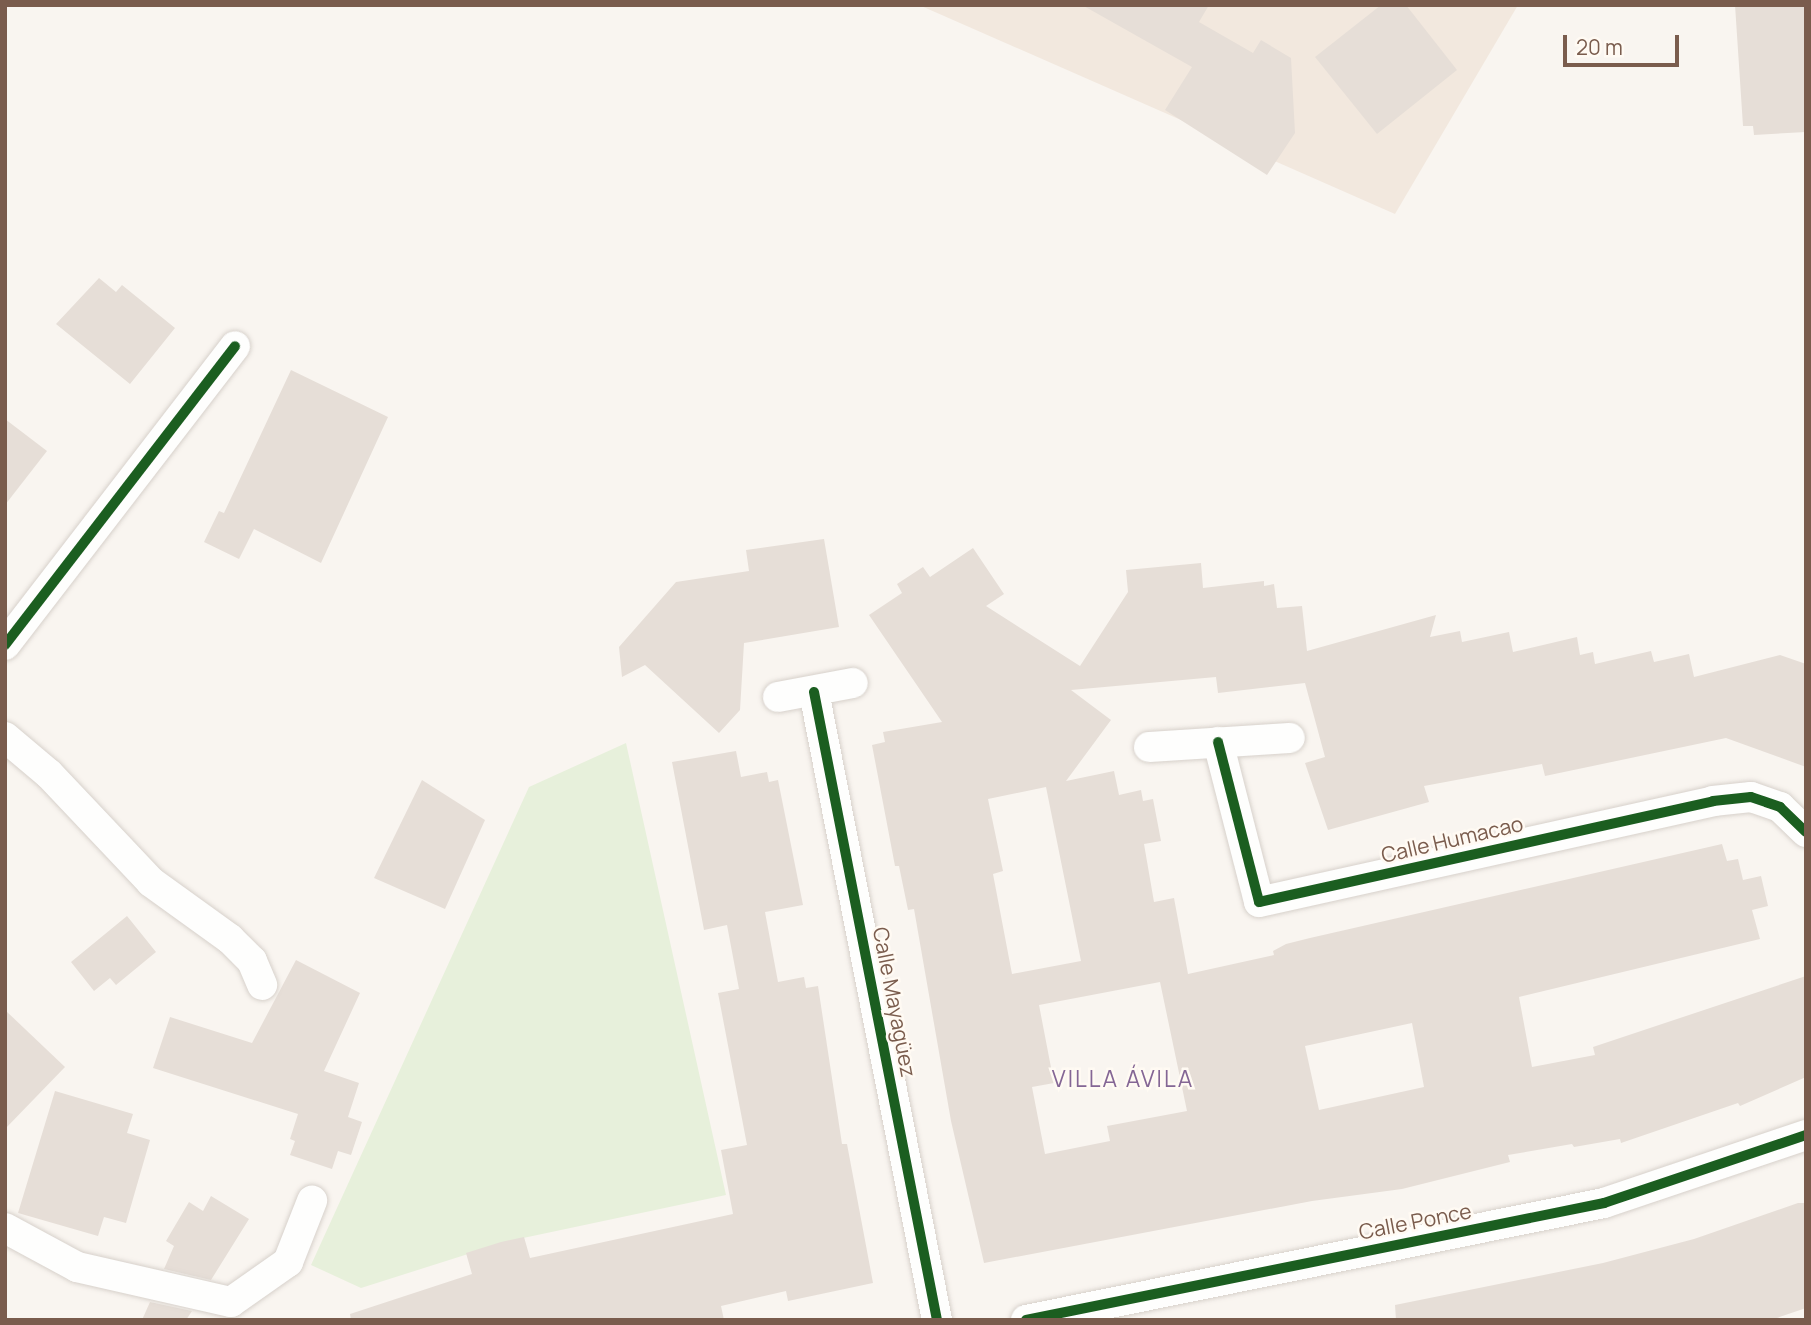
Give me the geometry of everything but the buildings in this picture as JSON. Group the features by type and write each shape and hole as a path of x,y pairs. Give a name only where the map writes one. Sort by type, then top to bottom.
{"street":[{"path":"5,645 234,346"},
{"path":"778,697 853,683"},
{"name":"Calle Mayagüez","path":"814,692 937,1320"},
{"path":"5,737 49,774 151,882 230,939 252,961 262,985"},
{"path":"1149,747 1290,738"},
{"name":"Calle Humacao","path":"1218,742 1259,902 1713,801 1751,797 1780,807 1806,831"},
{"name":"Calle Ponce","path":"1026,1320 1604,1202 1806,1135"},
{"path":"5,1228 77,1267 232,1302 288,1262 312,1201"}],"shaded area":[{"path":"919,5 1518,5 1395,214"}],"green space":[{"path":"626,743 726,1195 509,1241 361,1288 311,1265 529,787"}],"cycle path":[{"path":"5,645 235,346"},
{"path":"814,692 937,1320"},
{"path":"1218,742 1259,902 1713,801 1751,797 1780,807 1806,832"},
{"path":"1026,1320 1604,1203 1806,1135"}],"district":[{"name":"VILLA ÁVILA","path":"1123,1078"}]}
